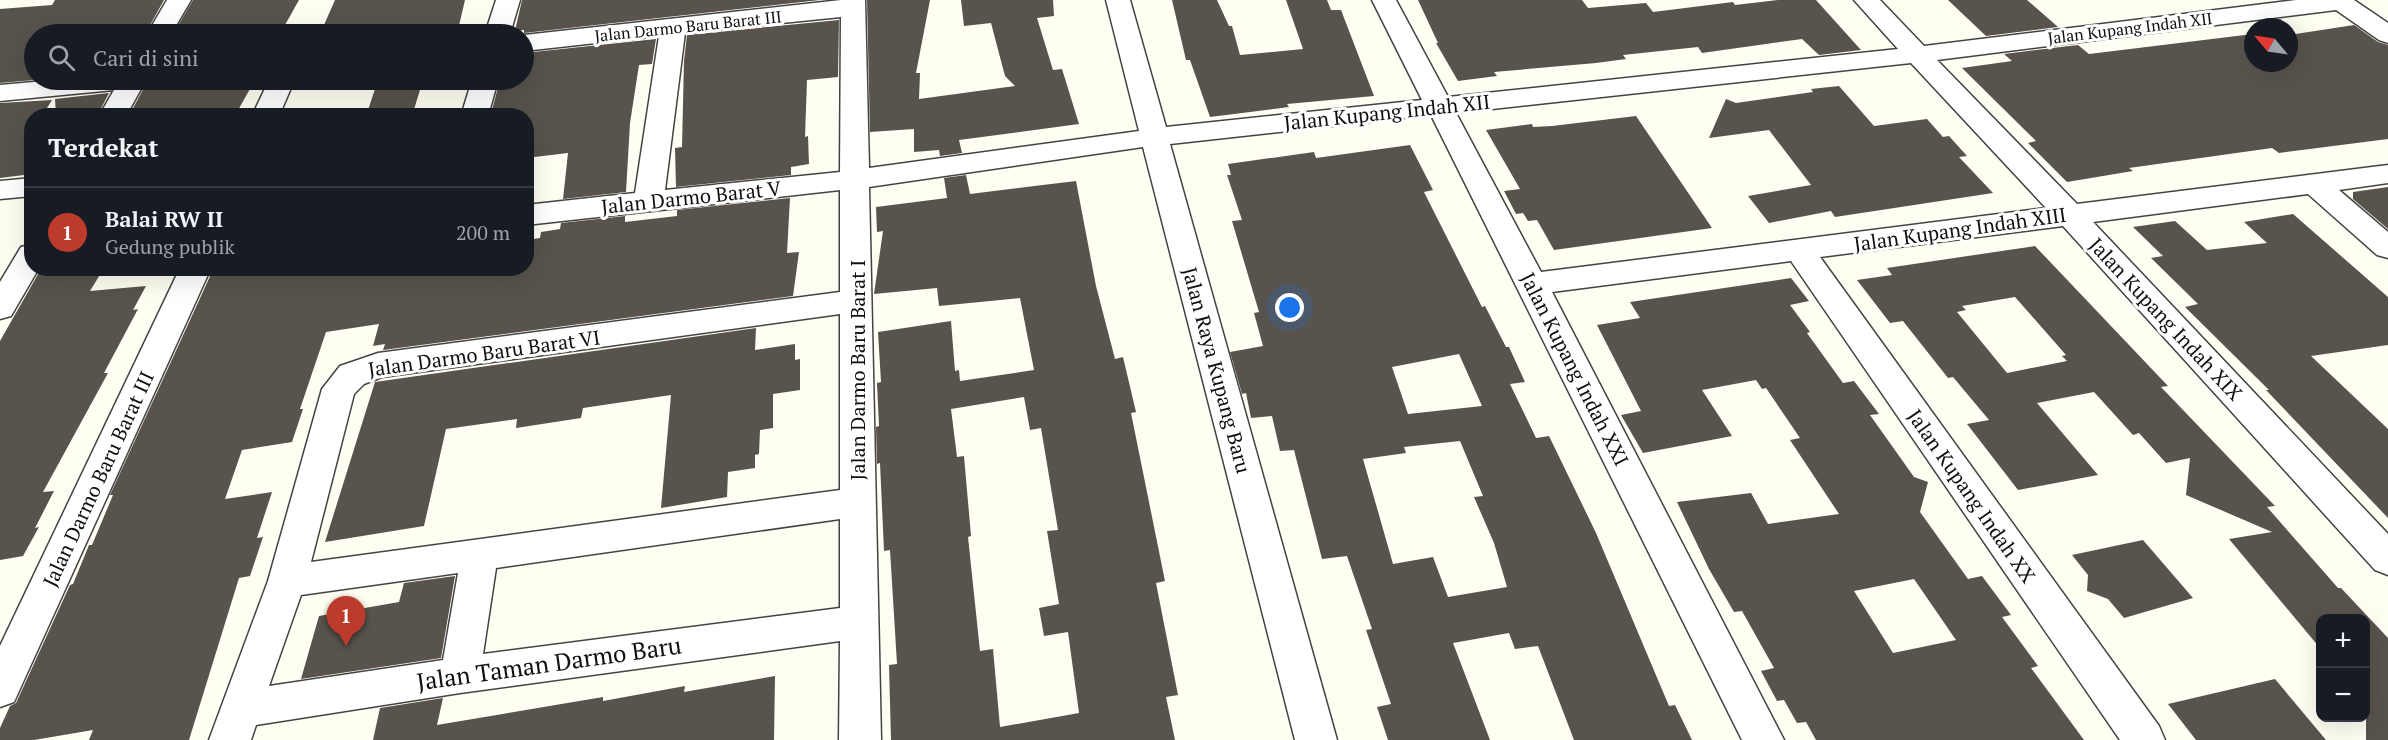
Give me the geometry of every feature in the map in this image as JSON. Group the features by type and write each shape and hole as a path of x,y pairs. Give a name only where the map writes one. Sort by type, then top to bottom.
{"street":[{"path":"165,24 179,0"},
{"path":"501,24 508,0"},
{"name":"Jalan Raya Kupang Baru","path":"1119,0 1316,740"},
{"name":"Jalan Kupang Indah XXI","path":"1384,0 1532,284 1763,740"},
{"path":"1866,0 1919,54"},
{"path":"2339,1 2388,35"},
{"name":"Jalan Kupang Indah XII","path":"856,179 1155,137 1919,54 2339,1"},
{"name":"Jalan Darmo Baru Barat III","path":"534,42 673,28 853,4"},
{"name":"Jalan Darmo Baru Barat I","path":"853,4 860,740"},
{"path":"649,200 673,28"},
{"name":"Jalan Kupang Indah XIX","path":"1919,54 2388,559"},
{"path":"0,93 31,90"},
{"path":"117,108 127,90"},
{"path":"268,108 276,90"},
{"path":"476,108 482,90"},
{"name":"Jalan Kupang Indah XIII","path":"1532,284 1800,251 2068,213 2316,185 2388,174"},
{"name":"Jalan Darmo Barat V","path":"534,214 856,179"},
{"path":"2316,185 2388,248"},
{"path":"0,190 24,188"},
{"name":"Jalan Kupang Indah XX","path":"1800,251 2144,740"},
{"path":"0,308 24,268"},
{"name":"Jalan Darmo Baru Barat III","path":"0,689 192,276"},
{"name":"Jalan Darmo Baru Barat VI","path":"235,725 287,580 339,389 344,381 361,370 378,365 857,301"},
{"path":"287,580 858,502"},
{"path":"459,675 480,554"},
{"name":"Jalan Taman Darmo Baru","path":"235,725 459,675 859,622"}],"building":[{"path":"55,0 164,0 151,24 24,24 24,81 0,83 0,9 52,5"},
{"path":"193,0 299,0 286,24 179,24"},
{"path":"335,0 465,0 459,24 324,24"},
{"path":"522,0 820,0 534,32 534,24 517,24"},
{"path":"867,0 930,0 916,73 920,73 919,99 1015,86 1005,76 991,23 964,26 961,0 1053,0 1054,16 1037,18 1053,70 1062,69 1079,124 959,140 962,153 940,156 939,150 914,152 914,129 870,132"},
{"path":"1172,0 1217,0 1229,26 1232,26 1240,55 1303,49 1286,0 1327,0 1331,10 1341,10 1374,96 1287,104 1289,107 1210,117 1190,60 1186,60"},
{"path":"1418,0 1582,0 1588,8 1646,3 1653,12 1733,2 1735,5 1778,0 1816,0 1861,50 1819,55 1802,39 1702,53 1698,47 1623,55 1626,59 1596,63 1494,72 1497,76 1458,81 1436,43 1438,43"},
{"path":"1948,0 2027,0 2058,27 1986,36"},
{"path":"839,20 838,77 807,80 805,137 808,136 809,164 791,167 791,175 676,187 675,148 682,147 684,61 687,35"},
{"path":"2354,25 2378,42 2388,45 2388,139 2279,153 2272,148 2129,168 2133,171 2067,182 2028,143 2036,141 1962,68 2012,61 2004,54 2078,45 2089,54 2244,35 2244,72 2298,72 2298,34"},
{"path":"656,39 652,64 639,65 630,123 626,192 563,199 568,153 534,157 534,108 493,108 497,90 534,90 534,52"},
{"path":"1839,86 1874,126 1927,119 1943,137 1949,136 1967,156 1959,157 1993,193 1835,217 1831,211 1769,223 1748,196 1811,185 1769,130 1709,138 1726,99 1736,103"},
{"path":"143,90 249,90 239,108 133,108"},
{"path":"375,90 420,90 414,108 369,108"},
{"path":"109,93 101,108 56,108 55,99"},
{"path":"52,100 47,108 24,108 24,175 0,178 0,103"},
{"path":"1636,116 1712,228 1554,250 1537,220 1528,221 1523,213 1516,214 1504,191 1520,189 1486,130 1532,124 1533,127 1552,126"},
{"path":"1410,145 1433,190 1424,192 1482,307 1485,306 1506,347 1509,347 1525,382 1510,384 1536,438 1549,436 1596,533 1669,706 1675,705 1692,740 1574,740 1538,646 1515,649 1509,633 1453,643 1490,740 1388,740 1377,707 1391,704 1366,630 1372,629 1347,556 1322,559 1294,450 1280,451 1272,416 1251,418 1246,393 1242,394 1230,352 1263,346 1254,313 1259,312 1232,221 1242,220 1227,175 1231,175 1228,164 1314,152 1316,158","holes":["1459,354 1482,406 1408,414 1392,367","1460,441 1483,496 1474,497 1494,543 1507,587 1448,597 1433,557 1393,564 1363,459 1406,453 1404,447"]},
{"path":"966,175 970,194 1076,181 1096,286 1115,359 1123,357 1136,412 1131,413 1165,581 1156,583 1178,695 1166,697 1175,740 891,740 889,665 897,664 890,550 884,551 880,463 877,464 876,427 879,426 877,383 881,382 878,332 951,321 955,371 959,370 960,381 1034,370 1020,298 939,306 937,288 874,294 883,231 877,232 876,207 947,198 944,178","holes":["1024,397 1030,430 1041,428 1058,530 1047,531 1059,604 1039,608 1044,636 1068,632 1079,713 1000,727 993,649 980,651 968,537 971,536 964,456 957,457 951,409"]},
{"path":"2388,187 2388,229 2353,199 2353,192"},
{"path":"790,198 787,253 799,252 793,296 383,350 385,344 373,346 379,324 326,332 300,409 303,409 292,442 242,450 225,499 272,492 257,538 263,537 250,576 239,578 189,740 89,740 93,730 34,740 0,740 0,728 10,706 16,703 70,585 73,584 89,545 92,545 113,495 110,495 210,276 534,276 534,239 540,238 541,232 560,229 561,223 625,216 625,222 677,216 677,210"},
{"path":"2293,214 2388,297 2388,345 2311,356 2388,429 2388,518 2266,390 2269,390 2185,307 2198,304 2151,258 2163,256 2133,227 2175,221 2207,250 2267,243 2244,222"},
{"path":"2035,246 2168,386 2161,387 2275,506 2267,507 2338,588 2341,588 2365,614 2316,614 2316,643 2229,539 2272,532 2186,495 2190,458 2166,463 2139,433 2133,435 2094,392 2037,403 2098,475 2018,490 1967,424 1989,420 1953,377 1948,378 1903,321 1890,323 1857,280 1892,275 1887,268","holes":["2015,297 2066,355 2062,356 2067,361 2007,373 1957,312 1966,310 1962,306"]},
{"path":"37,276 99,276 90,291 146,286 133,310 138,309 104,373 108,373 43,492 54,491 35,528 39,527 23,556 0,560 0,341"},
{"path":"1791,278 1809,301 1790,305 1810,332 1807,333 1843,383 1854,381 1879,414 1870,415 1914,477 1928,482 1920,512 1968,579 1982,576 2011,615 2002,617 2038,666 2031,668 2084,740 1816,740 1806,722 1797,723 1784,700 1777,701 1761,671 1774,668 1742,611 1734,612 1709,569 1677,502 1751,493 1768,524 1839,514 1790,440 1800,438 1766,388 1762,389 1756,380 1702,390 1732,436 1643,453 1621,415 1641,411 1597,325 1640,318 1630,302","holes":["1914,579 1956,640 1893,653 1854,591"]},
{"path":"756,328 755,350 795,344 795,360 800,359 800,390 773,394 773,428 760,430 759,454 755,455 755,468 728,472 727,497 661,508 671,395 583,408 581,418 516,428 517,419 446,429 424,526 325,542 375,382"},
{"path":"2143,540 2193,598 2124,618 2108,599 2087,591 2088,575 2072,555"},
{"path":"455,576 441,658 301,679 319,616 399,602 404,583"},
{"path":"2370,619 2388,638 2388,740 2366,740 2366,722 2370,722"},
{"path":"775,676 774,740 373,740 380,708 443,698 437,725 603,697 603,701 685,686 684,692"},
{"path":"2275,679 2326,740 2196,740 2168,704"}],"place":[{"name":"Balai RW II","path":"346,646"}]}
